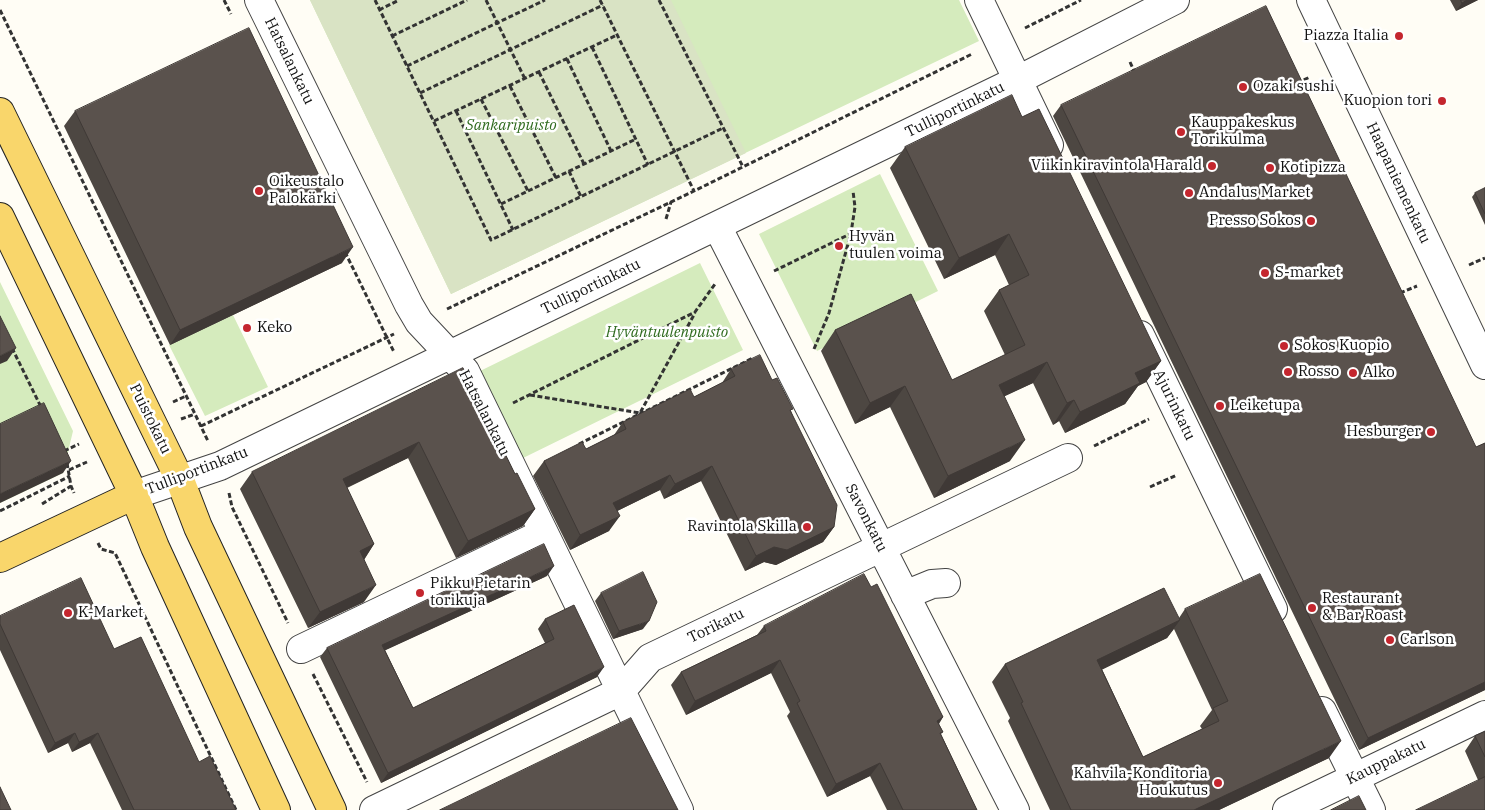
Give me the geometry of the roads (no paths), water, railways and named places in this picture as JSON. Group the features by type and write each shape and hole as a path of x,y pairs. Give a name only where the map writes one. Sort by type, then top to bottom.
{"main road":[{"name":"Puistokatu","path":"0,112 180,480 198,527 332,810"},
{"path":"0,217 134,495 155,547 276,810"},
{"name":"Tulliportinkatu","path":"0,558 134,495"}],"street":[{"name":"Hatsalankatu","path":"259,0 409,305 419,322 465,371 679,810"},
{"path":"979,0 1061,171"},
{"name":"Tulliportinkatu","path":"134,495 220,466 1018,80 1176,0"},
{"name":"Haapaniemenkatu","path":"1311,0 1485,365"},
{"name":"Savonkatu","path":"717,226 1015,810"},
{"name":"Ajurinkatu","path":"1128,310 1283,630"},
{"name":"Torikatu","path":"372,798 621,691 650,658 1068,458"},
{"path":"301,649 544,533"},
{"path":"905,595 932,584 946,583"},
{"path":"1313,692 1370,810"},
{"name":"Kauppakatu","path":"1287,810 1485,715"}],"place":[{"name":"Piazza Italia","path":"1399,36"},
{"name":"Ozaki sushi","path":"1243,87"},
{"name":"Kuopion tori","path":"1442,101"},
{"name":"Kauppakeskus Torikulma","path":"1181,132"},
{"name":"Viikinkiravintola Harald","path":"1212,166"},
{"name":"Kotipizza","path":"1270,168"},
{"name":"Oikeustalo Palokärki","path":"259,191"},
{"name":"Andalus Market","path":"1189,193"},
{"name":"Presso Sokos","path":"1311,221"},
{"name":"Hyvän tuulen voima","path":"839,246"},
{"name":"S-market","path":"1265,273"},
{"name":"Keko","path":"247,328"},
{"name":"Sokos Kuopio","path":"1284,346"},
{"name":"Rosso","path":"1288,372"},
{"name":"Alko","path":"1353,373"},
{"name":"Leiketupa","path":"1220,406"},
{"name":"Hesburger","path":"1431,432"},
{"name":"Ravintola Skilla","path":"807,527"},
{"name":"Pikku Pietarin torikuja","path":"420,593"},
{"name":"Restaurant & Bar Roast","path":"1312,608"},
{"name":"K-Market","path":"68,613"},
{"name":"Carlson","path":"1390,640"},
{"name":"Kahvila-Konditoria Houkutus","path":"1218,783"}],"park label":[{"name":"Sankaripuisto","path":"511,126"},
{"name":"Hyväntuulenpuisto","path":"667,333"}]}
